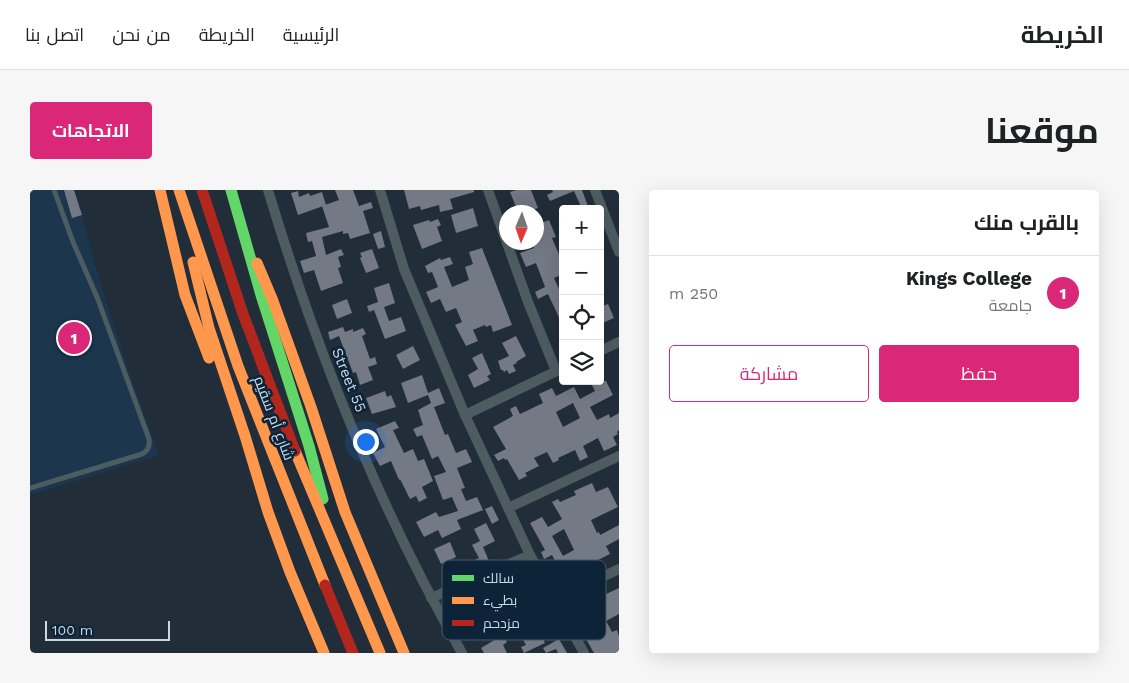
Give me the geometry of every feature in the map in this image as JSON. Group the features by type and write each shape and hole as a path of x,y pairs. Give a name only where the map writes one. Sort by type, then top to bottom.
{"main road":[{"path":"160,190 185,295 293,580 324,653"},
{"name":"شارع أم سقيم","path":"179,190 249,396 353,653"},
{"name":"شارع أم سقيم","path":"202,190 260,361 331,540 380,653"},
{"name":"شارع أم سقيم","path":"231,190 311,454 331,540"},
{"path":"190,227 193,261 202,302 219,361 271,520"},
{"path":"242,231 279,317 345,512 404,653"}],"street":[{"name":"Street 55","path":"268,190 305,304 342,404 404,545 442,618"},
{"path":"380,190 404,269 465,415 533,560"},
{"path":"488,190 528,302 559,367"},
{"path":"595,190 619,252"},
{"path":"604,348 619,342"},
{"path":"465,415 559,369"},
{"path":"508,508 619,456"},
{"path":"518,560 530,555"},
{"path":"606,575 619,569"},
{"path":"431,598 442,593"},
{"name":"Street 55","path":"455,640 462,653"},
{"path":"577,640 584,653"}],"lane":[{"path":"30,488 142,454 147,451 149,445 149,439 97,297 73,242 54,190"}],"shaded area":[{"path":"30,190 74,190 105,298 159,455 30,495"}],"building":[{"path":"64,190 74,190 82,215 72,218"},
{"path":"335,190 353,190 359,206 371,202 373,208 363,211 370,233 350,239 348,233 343,234 343,231 322,237 326,255 341,249 344,255 338,257 341,267 338,268 343,283 321,291 314,270 304,273 300,261 316,256 312,241 308,242 306,233 329,227 322,206 339,200"},
{"path":"404,190 474,190 474,192 450,199 453,209 440,212 439,205 421,210 420,206 409,209"},
{"path":"531,190 537,205 515,205 510,192"},
{"path":"552,190 582,190 588,205 580,205 574,191 550,201 547,195 553,192"},
{"path":"298,191 299,197 309,193 310,196 322,192 326,205 298,215 291,193"},
{"path":"473,208 478,226 456,233 451,215"},
{"path":"438,219 441,225 437,227 442,241 422,249 413,225"},
{"path":"549,220 556,237 552,238 559,255 559,276 554,278 559,289 559,317 548,294 538,299 535,292 545,287 536,263 526,267 520,253 528,250 544,250 544,222"},
{"path":"381,231 385,247 378,249 373,234"},
{"path":"482,248 512,325 493,332 491,325 486,327 485,325 473,330 478,341 466,346 455,325 462,322 456,308 446,312 440,299 431,303 426,292 438,287 432,272 428,273 425,266 440,258 441,260 450,257 453,264 444,267 452,287 469,280 465,267 473,264 469,252"},
{"path":"372,249 379,268 366,273 360,253"},
{"path":"389,283 395,303 384,307 389,321 401,317 406,331 385,339 374,310 369,312 367,306 378,302 374,288"},
{"path":"347,299 352,313 337,319 332,305"},
{"path":"608,304 614,318 604,322 604,306"},
{"path":"343,327 345,332 353,329 353,332 363,328 366,334 362,336 370,359 375,357 377,364 368,367 373,380 360,385 356,372 353,373 339,336 330,340 328,332"},
{"path":"516,336 526,356 513,365 516,371 509,374 507,370 504,372 501,370 498,361 509,356 502,343"},
{"path":"413,346 420,360 403,369 396,355"},
{"path":"482,353 491,374 487,376 490,380 474,388 468,375 478,369 472,358"},
{"path":"422,375 428,393 439,388 445,403 434,407 445,435 448,434 456,453 466,449 472,462 457,468 465,488 461,489 466,501 477,497 483,510 457,520 461,529 442,538 438,530 424,537 416,522 436,512 439,517 458,511 452,497 443,500 434,476 446,472 438,456 432,459 422,435 417,437 413,429 423,425 418,410 431,403 428,395 408,403 401,383"},
{"path":"604,381 606,381 613,395 590,407 597,420 609,414 610,418 619,413 618,434 613,437 617,445 604,451 598,438 583,446 588,457 580,461 575,450 558,458 559,460 553,463 547,452 534,458 539,466 525,473 527,476 519,480 507,459 505,460 504,458 498,461 494,455 506,449 493,427 513,416 510,409 516,406 520,414 543,403 539,394 552,388 556,396 574,387 580,399 595,391 592,385 604,385","holes":["573,403 580,418 563,427 556,412"]},
{"path":"385,391 387,397 391,395 396,407 372,414 366,398"},
{"path":"395,421 399,428 393,430 404,453 413,449 418,461 424,459 433,481 422,487 427,498 419,502 416,496 410,499 391,461 380,466 373,453 385,447 376,429"},
{"path":"592,483 596,492 608,487 618,507 591,520 597,533 599,532 600,535 619,525 619,539 606,546 610,554 598,560 555,560 552,555 544,559 541,552 545,550 530,523 542,517 548,527 562,519 552,502 558,499 560,502 576,495 574,491","holes":["564,529 574,550 563,556 552,536"]},
{"path":"492,506 499,520 492,524 485,509"},
{"path":"486,523 495,541 483,547 489,560 474,560 479,558 472,545 480,541 474,529"},
{"path":"450,542 456,557 450,560 442,560 441,564 434,549"},
{"path":"619,588 619,614 606,621 606,594"},
{"path":"606,621 612,632 617,630 619,653 594,653 587,640 606,640"},
{"path":"495,640 506,640 507,642 503,645 507,653 484,653 481,648"},
{"path":"523,640 543,640 545,643 524,653 521,647 526,645"},
{"path":"560,640 567,653 558,653 556,649 546,653 543,648"}],"traffic: fast":[{"path":"231,190 261,295 309,446 323,499"}],"traffic: slow":[{"path":"160,190 185,295 209,358"},
{"path":"179,190 238,366 325,585"},
{"path":"193,262 209,328 268,512 290,572 324,653"},
{"path":"257,263 273,301 311,407 345,512 404,653"},
{"path":"295,451 380,653"}],"traffic: jam":[{"path":"202,190 243,314 295,451"},
{"path":"325,585 353,653"}],"place":[{"name":"Kings College","path":"74,338"}]}
